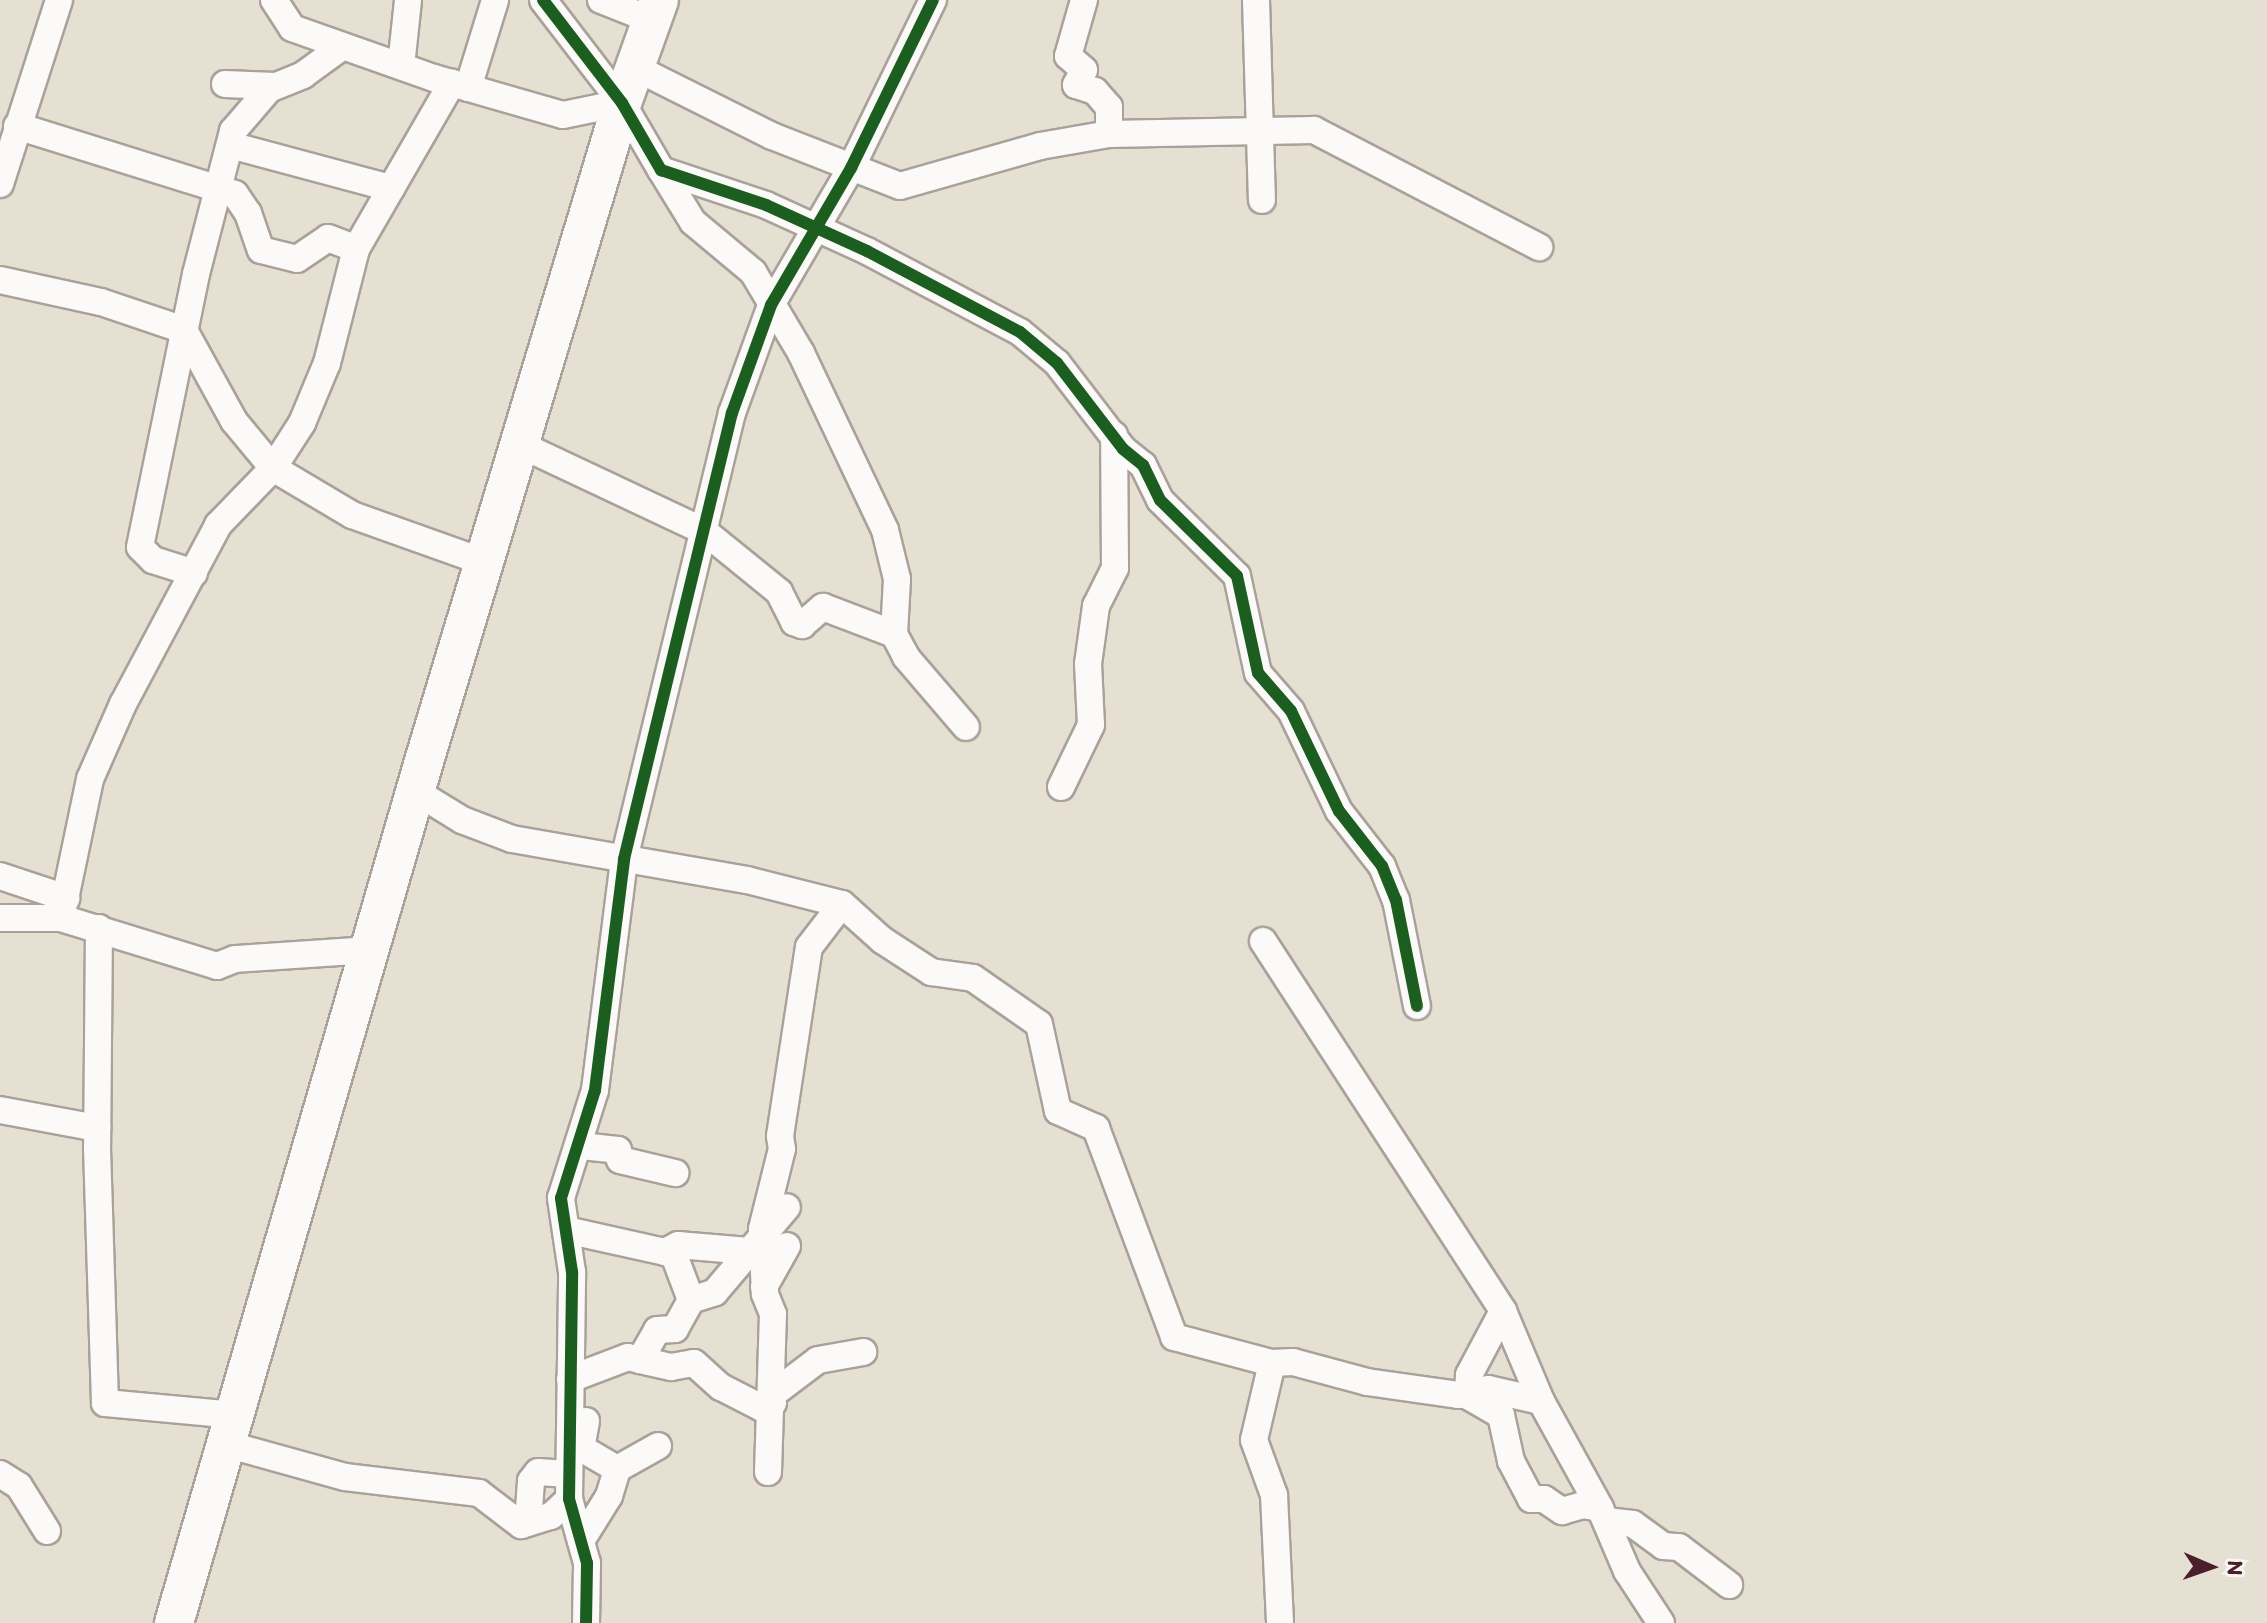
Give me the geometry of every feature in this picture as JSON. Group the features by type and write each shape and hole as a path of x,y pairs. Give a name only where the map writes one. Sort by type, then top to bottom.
{"highway":[{"path":"174,1623 372,950 415,791 622,103 638,69 657,10"}],"street":[{"path":"0,184 9,142 59,0"},
{"path":"274,0 292,28 460,85 563,115 622,103"},
{"path":"401,66 408,0"},
{"path":"64,908 90,779 123,704 218,525 273,468 302,423 327,363 356,249 391,188 460,85 495,0"},
{"path":"543,0 622,103 693,222 753,272 801,353 885,530 897,579 894,634 906,657 966,727"},
{"path":"601,0 657,10"},
{"path":"586,1623 587,1563 568,1487 572,1272 561,1198 581,1146 595,1090 624,859 732,413 771,305 851,168 933,0"},
{"path":"1084,0 1068,56 1084,70 1076,85 1095,91 1109,107 1109,134"},
{"path":"1256,0 1257,131 1262,200"},
{"path":"225,84 275,86 303,75 343,46"},
{"path":"638,69 772,136 900,186 1040,146 1109,134 1314,130 1539,247"},
{"path":"194,573 153,560 140,547 184,330 233,131 275,86"},
{"path":"9,142 235,194 248,213 261,250 297,259 328,238 356,249"},
{"path":"230,145 391,188"},
{"path":"661,170 815,227 1020,332 1057,363 1114,435 1143,465 1160,500 1237,576 1258,673 1291,711 1339,811 1382,866 1392,888 1417,1006"},
{"path":"0,280 101,302 184,330 234,421 273,468 352,515 484,562"},
{"path":"1061,787 1091,725 1088,664 1096,606 1115,568 1114,435"},
{"path":"519,444 704,531 779,592 794,622 802,625 823,607 894,634"},
{"path":"415,791 462,820 512,839 747,880 842,904 882,940 931,972 973,978 1039,1024 1058,1111 1096,1128 1174,1337 1272,1363 1468,1396 1501,1415 1511,1461 1531,1499 1544,1499 1562,1511 1583,1505 1633,1524 1663,1546 1679,1547 1729,1585"},
{"path":"0,876 99,928 217,966 235,959 372,950"},
{"path":"768,1472 773,1398 773,1314 755,1246 782,1149 780,1136 809,947 842,904"},
{"path":"0,918 64,908"},
{"path":"99,928 97,1128 105,1403 230,1429 345,1477 479,1493 521,1525 551,1516 568,1487"},
{"path":"1263,941 1503,1311 1541,1401 1603,1515 1627,1571 1661,1623"},
{"path":"0,1110 97,1128"},
{"path":"581,1146 618,1150 620,1160 675,1173"},
{"path":"640,1360 657,1330 675,1329 691,1300 715,1292 787,1207"},
{"path":"566,1230 674,1255 691,1300"},
{"path":"665,1252 678,1245 755,1246"},
{"path":"764,1287 787,1246"},
{"path":"1468,1396 1469,1375 1503,1311"},
{"path":"570,1379 628,1357 671,1367 694,1363 721,1387 762,1408 818,1360 863,1352"},
{"path":"1272,1363 1254,1440 1274,1495 1280,1623"},
{"path":"1468,1396 1488,1389 1541,1401"},
{"path":"570,1413 586,1418 581,1448 617,1469"},
{"path":"581,1541 609,1496 617,1469 658,1446"},
{"path":"528,1523 531,1481 538,1472 568,1487"},
{"path":"0,1474 19,1486 47,1531"}],"cycle path":[{"path":"543,0 622,103 661,170 766,205 867,251 1020,332 1057,363 1123,449 1143,465 1160,500 1237,576 1258,673 1291,711 1339,811 1382,866 1396,900 1417,1006"},
{"path":"586,1623 587,1563 569,1499 572,1272 561,1198 595,1090 624,859 732,413 771,305 851,168 933,0"}]}
